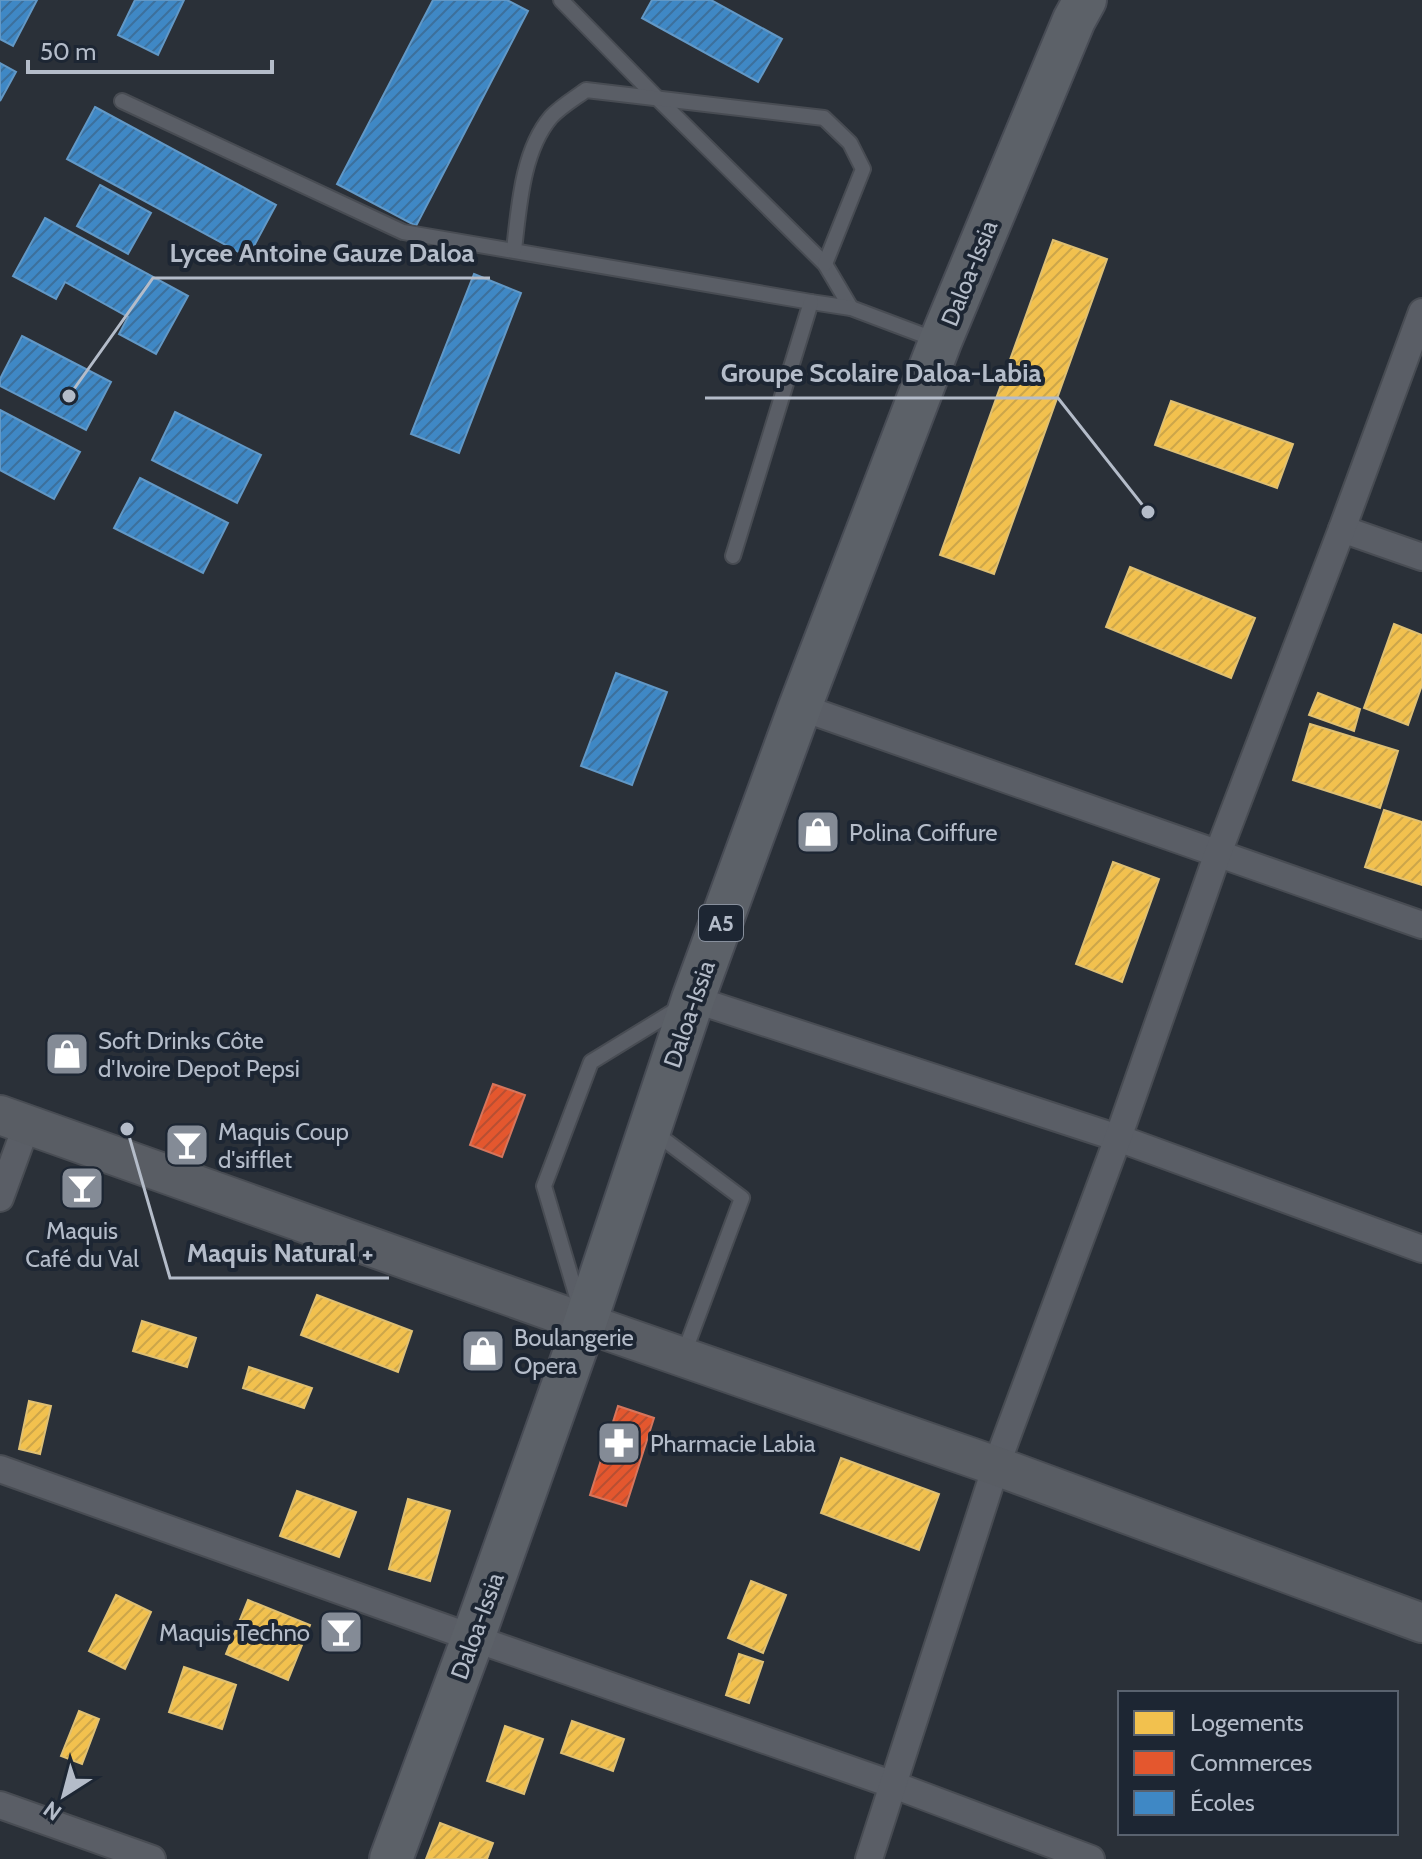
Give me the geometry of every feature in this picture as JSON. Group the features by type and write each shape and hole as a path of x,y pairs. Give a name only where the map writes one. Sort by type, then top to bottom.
{"main road":[{"name":"Daloa-Issia","path":"391,1859 585,1323 693,999 800,707 940,342 1085,0"}],"street":[{"path":"869,1859 996,1466 1118,1138 1218,853 1422,312"},
{"path":"1342,529 1422,557"},
{"path":"800,707 1422,925"},
{"path":"693,999 1118,1138 1422,1249"},
{"path":"0,1198 13,1119 996,1466 1422,1623"},
{"path":"0,1469 894,1785 1091,1859"},
{"path":"0,1805 152,1859"}],"lane":[{"path":"561,0 825,264 851,308"},
{"path":"514,250 521,193 536,140 552,116 586,90 824,118 850,143 863,169 825,264"},
{"path":"122,101 403,232 851,308 940,342"},
{"path":"733,556 811,302"},
{"path":"585,1323 544,1186 591,1062 693,999"},
{"path":"650,1129 742,1198 683,1357"}],"building: Logements":[{"path":"1053,240 1107,259 994,574 940,555"},
{"path":"1171,401 1293,444 1277,488 1155,445"},
{"path":"1130,567 1255,618 1231,678 1106,627"},
{"path":"1394,624 1422,635 1422,685 1408,725 1364,708"},
{"path":"1318,693 1360,709 1354,731 1309,715"},
{"path":"1310,724 1398,751 1380,808 1293,780"},
{"path":"1384,810 1422,822 1422,885 1365,867"},
{"path":"1113,862 1159,879 1122,982 1076,964"},
{"path":"317,1295 412,1331 398,1372 301,1335"},
{"path":"142,1321 196,1338 187,1367 133,1351"},
{"path":"249,1367 312,1388 304,1408 243,1388"},
{"path":"29,1401 51,1406 40,1454 19,1449"},
{"path":"841,1458 939,1494 919,1550 821,1513"},
{"path":"297,1491 356,1512 339,1557 280,1536"},
{"path":"408,1499 450,1511 430,1581 389,1569"},
{"path":"751,1581 786,1595 763,1653 728,1638"},
{"path":"116,1595 151,1612 125,1669 89,1651"},
{"path":"248,1600 310,1625 288,1680 226,1654"},
{"path":"739,1654 763,1662 749,1703 726,1695"},
{"path":"184,1667 236,1685 222,1729 169,1712"},
{"path":"79,1711 99,1719 82,1764 61,1756"},
{"path":"572,1721 624,1739 613,1771 561,1753"},
{"path":"505,1726 543,1739 524,1794 487,1781"},
{"path":"440,1823 493,1843 487,1859 426,1859"}],"building: Commerces":[{"path":"493,1084 525,1095 502,1157 470,1145"},
{"path":"618,1406 654,1418 626,1506 590,1495"}],"building: Écoles":[{"path":"0,0 37,0 13,46 0,39"},
{"path":"135,0 184,0 158,55 118,35"},
{"path":"433,0 507,0 528,11 416,226 337,184"},
{"path":"652,0 711,0 782,39 758,82 642,18"},
{"path":"0,63 16,72 0,101"},
{"path":"95,107 276,205 248,257 67,159"},
{"path":"100,185 151,213 128,254 77,226"},
{"path":"45,218 188,296 156,354 119,334 128,317 65,282 56,299 13,276"},
{"path":"474,274 521,293 459,453 411,434"},
{"path":"22,336 111,382 86,430 0,386 0,379"},
{"path":"0,410 80,452 54,499 0,470"},
{"path":"175,412 261,455 237,503 152,460"},
{"path":"140,478 228,523 203,573 114,528"},
{"path":"616,673 667,692 632,785 581,766"}],"place":[{"name":"Lycee Antoine Gauze Daloa","path":"69,396"},
{"name":"Groupe Scolaire Daloa-Labia","path":"1148,512"},
{"name":"Polina Coiffure","path":"818,832"},
{"name":"Soft Drinks Côte d'Ivoire Depot Pepsi","path":"67,1054"},
{"name":"Maquis Natural +","path":"127,1129"},
{"name":"Maquis Coup d'sifflet","path":"187,1145"},
{"name":"Maquis Café du Val","path":"82,1188"},
{"name":"Boulangerie Opera","path":"483,1351"},
{"name":"Pharmacie Labia","path":"619,1443"},
{"name":"Maquis Techno","path":"341,1632"}]}
